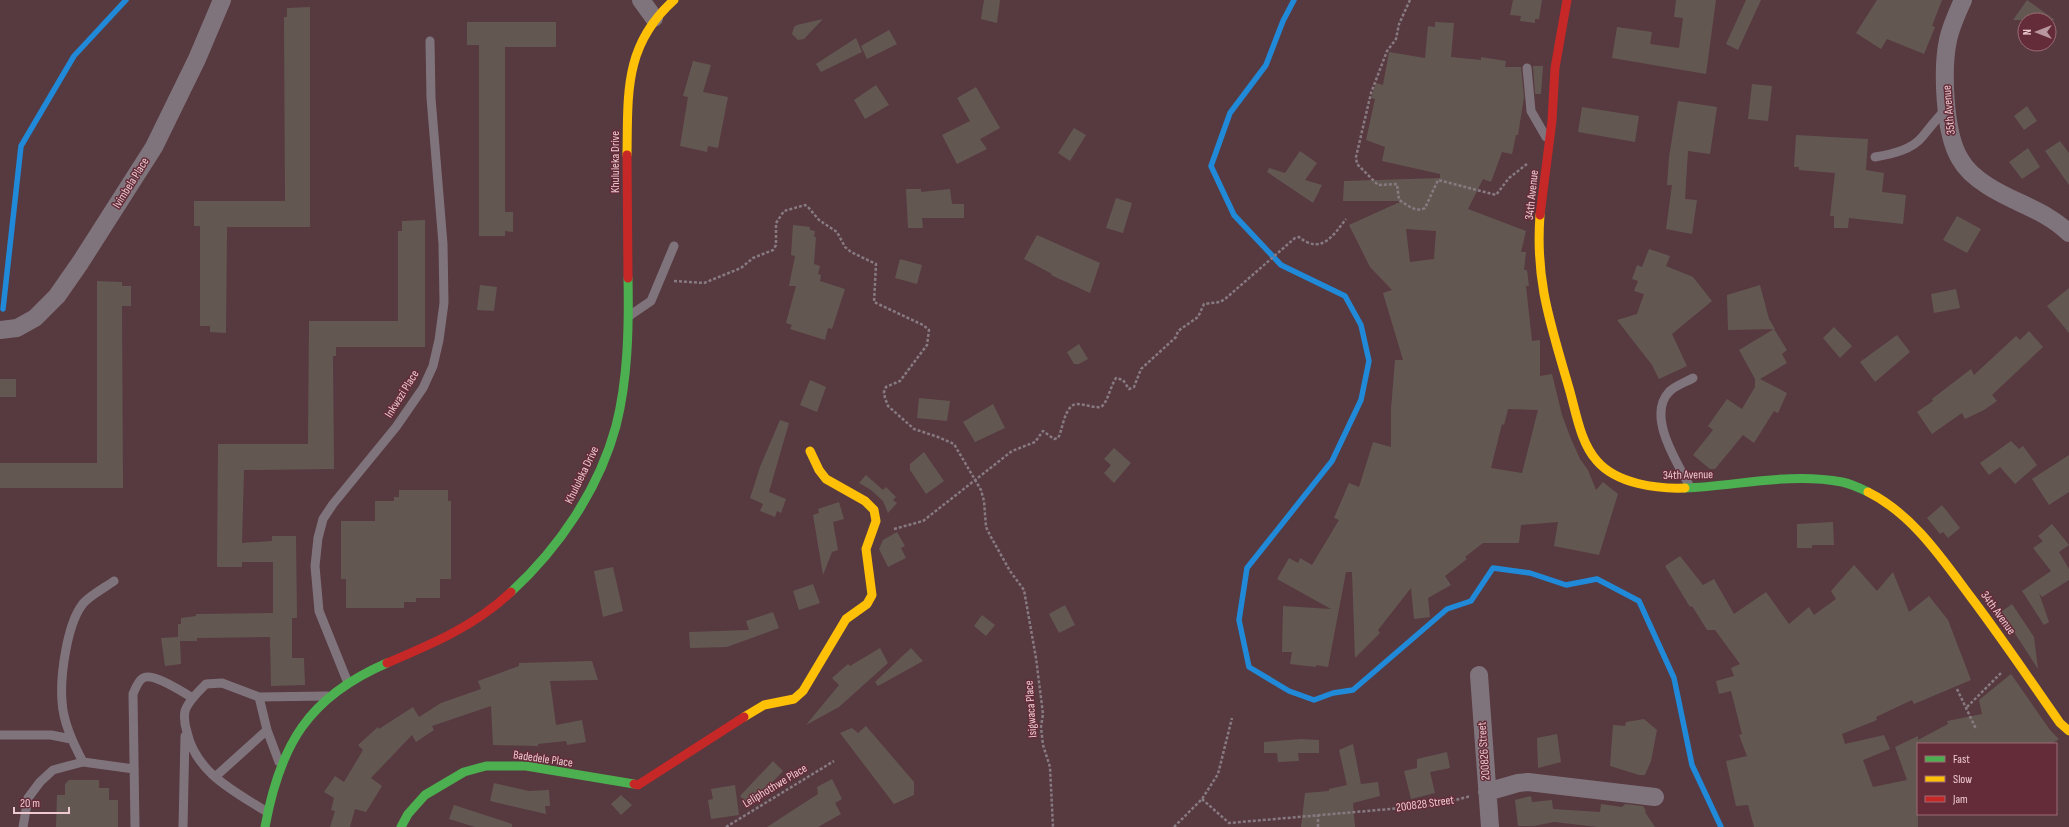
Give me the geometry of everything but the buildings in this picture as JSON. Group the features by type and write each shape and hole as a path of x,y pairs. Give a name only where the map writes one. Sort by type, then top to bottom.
{"street":[{"name":"Ivimbela Place","path":"0,330 17,328 35,318 57,296 80,264 154,147 197,59 211,9 222,0"},
{"path":"641,0 654,18"},
{"name":"Khululeka Drive","path":"265,827 267,812 280,765 291,742 304,722 319,704 348,683 460,629 485,613 513,590 539,565 560,539 579,510 609,450 623,389 628,317 627,159 629,83 637,51 654,18 674,0"},
{"name":"34th Avenue","path":"1567,0 1556,63 1550,142 1541,221 1539,266 1554,335 1584,436 1591,452 1599,463 1625,478 1655,487 1690,488 1781,479 1815,479 1845,483 1867,491 1885,501 1919,530 2014,656 2060,723 2069,731"},
{"name":"35th Avenue","path":"1963,0 1954,19 1948,41 1947,107 1949,131 1959,159 1966,168 1988,187 2053,218 2069,233"},
{"name":"Badedele Place","path":"401,827 408,814 425,795 464,772 486,766 526,766 638,785 676,759 764,705 794,699 803,691 846,619 867,604 872,595 866,549 876,520 874,510 864,501 826,479 819,470 810,451"},
{"name":"200826 Street","path":"1479,675 1490,827"},
{"path":"1487,792 1518,783 1528,782 1655,797"}],"lane":[{"name":"Inkwazi Place","path":"348,683 319,611 315,566 318,538 323,519 333,504 396,427 423,388 433,366 439,340 444,303 443,244 436,167 430,41"},
{"path":"1527,68 1531,111 1550,142"},
{"path":"1876,157 1892,154 1912,146 1922,138 1935,119 1947,107"},
{"path":"628,317 651,301 674,246"},
{"path":"1690,488 1665,436 1661,425 1661,410 1663,400 1669,392 1693,378"},
{"path":"83,762 71,739 62,701 63,670 69,634 82,604 114,581"},
{"path":"135,827 133,694 143,678 149,676 157,678 193,698"},
{"path":"183,827 185,711 193,698 206,684 222,684 259,697 330,696"},
{"path":"259,697 267,730 280,765"},
{"path":"185,727 190,745 200,763 215,777 267,812"},
{"path":"215,777 267,730"},
{"path":"0,735 51,735 71,739"},
{"path":"23,823 28,798 40,782 54,770 83,762 134,769"}],"path":[{"path":"1410,0 1399,24 1396,39 1387,51 1371,93 1356,157 1357,164 1378,185 1397,184 1400,200 1416,210 1420,210 1425,208 1438,180 1496,195 1509,178 1531,161"},
{"path":"664,273 672,280 684,283 704,283 741,268 753,258 773,250 776,246 776,223 784,211 805,206 808,207 819,220 837,232 845,247 851,252 876,264 874,302 923,325 929,330 927,345 900,381 886,387 884,392 885,398 888,406 914,429 938,436 954,444 973,480"},
{"path":"872,530 882,531 922,521 964,490 973,480 1012,451 1035,442 1042,431 1054,439 1058,438 1071,406 1075,404 1102,407 1105,404 1108,392 1116,378 1123,380 1129,389 1134,387 1141,369 1176,337 1178,330 1198,317 1204,304 1220,302 1225,299 1295,238 1299,237 1311,244 1324,243 1330,239 1346,219"},
{"name":"Isigwaca Place","path":"973,480 981,490 984,501 986,527 1010,571 1024,590 1036,658 1042,714 1042,745 1050,767 1053,827"},
{"path":"1967,707 2001,673 2014,656"},
{"path":"1957,689 1976,728"},
{"path":"1174,827 1202,799 1218,774 1232,718"},
{"name":"Leliphothwe Place","path":"726,827 834,761"},
{"name":"200828 Street","path":"1202,799 1229,823 1436,805 1487,792"},
{"path":"1318,815 1318,827"}],"waterway":[{"path":"3,309 21,146 74,56 126,0"},
{"path":"1294,0 1283,21 1266,65 1230,113 1211,166 1234,215 1281,265 1345,296 1361,325 1369,361 1361,400 1332,461 1247,568 1239,620 1249,667 1289,691 1314,700 1333,693 1353,690 1447,609 1471,601 1493,568 1530,573 1566,585 1597,579 1639,601 1674,678 1692,765 1721,827"}],"traffic: fast":[{"path":"511,592 529,575 561,537 588,495 609,449 616,426 623,390 628,334 628,278"},
{"path":"1685,488 1764,480 1803,478 1842,482 1868,492"},
{"path":"265,827 271,798 279,772 289,748 302,727 318,708 337,691 360,676 387,663"},
{"path":"401,827 408,814 425,795 464,772 486,766 526,766 634,784"}],"traffic: slow":[{"path":"627,155 629,90 637,52 646,34 658,17 674,0"},
{"path":"1540,215 1539,239 1542,283 1576,417 1586,445 1597,461 1605,469 1626,480 1650,486 1685,488"},
{"path":"744,717 764,705 794,699 803,691 846,619 867,604 872,595 866,549 876,521 874,510 865,501 826,479 819,470 810,451"},
{"path":"1868,492 1884,501 1912,524 1937,552 1993,627 2060,723 2069,731"}],"traffic: jam":[{"path":"1540,215 1552,121 1555,68 1567,0"},
{"path":"627,155 628,278"},
{"path":"387,663 437,641 468,624 483,615 511,592"},
{"path":"634,784 638,785 744,717"}]}
